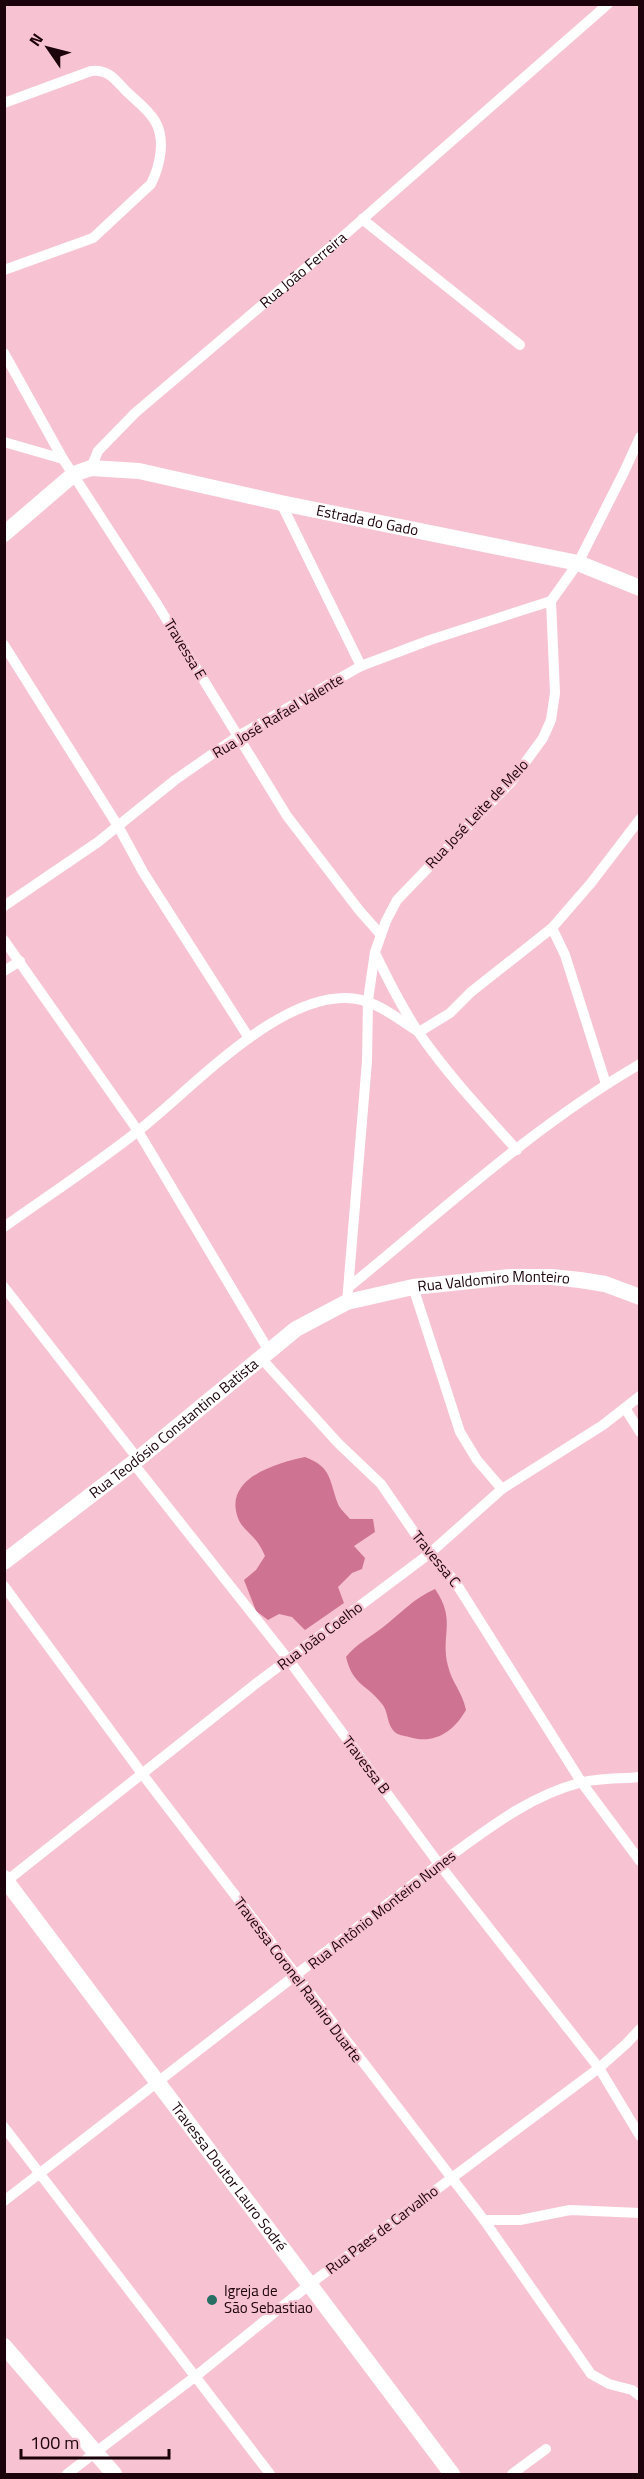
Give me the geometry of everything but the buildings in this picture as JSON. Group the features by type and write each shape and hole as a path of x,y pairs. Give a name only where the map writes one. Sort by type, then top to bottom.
{"street":[{"name":"Rua João Ferreira","path":"91,468 98,451 135,413 608,4"},
{"path":"4,103 96,70 108,73 156,122 161,144 157,173 142,194 93,238 4,270"},
{"path":"362,219 520,345"},
{"name":"Travessa E","path":"4,353 63,459 157,604 287,816 381,935"},
{"path":"551,601 578,563 639,437"},
{"path":"4,442 63,459"},
{"path":"4,534 74,474 91,468"},
{"name":"Estrada do Gado","path":"91,468 151,473 281,503 578,563 639,588"},
{"path":"281,503 360,666"},
{"name":"Rua José Rafael Valente","path":"4,906 118,826 175,780 238,736 360,666 430,640 551,601"},
{"name":"Rua José Leite de Melo","path":"348,1294 367,1061 368,1000 375,952 397,900 511,782 543,738 552,720 555,693 551,601"},
{"path":"4,645 118,826 143,872 249,1038"},
{"path":"419,1032 450,1013 471,992 552,928 591,883 639,819"},
{"path":"552,928 565,955 606,1084"},
{"name":"Travessa C","path":"4,940 138,1131 265,1355 338,1443 381,1484 429,1554 454,1580 582,1783 639,1861"},
{"path":"375,952 392,987 419,1032 467,1093 517,1150"},
{"path":"4,971 20,961"},
{"path":"4,1227 138,1131 249,1038 296,1010 315,1003 346,998 368,1000 419,1032"},
{"name":"Rua Teodósio Constantino Batista","path":"4,1562 135,1461 296,1329 348,1294 517,1150 606,1084 639,1064"},
{"name":"Rua Valdomiro Monteiro","path":"348,1294 510,1277 552,1277 605,1284 639,1297"},
{"name":"Travessa B","path":"4,1287 288,1659 439,1864 599,2068 639,2136"},
{"path":"413,1287 460,1432 477,1460 502,1489"},
{"name":"Rua João Coelho","path":"5,1881 288,1659 429,1554 502,1489 603,1425 639,1396"},
{"path":"625,1408 639,1432"},
{"name":"Travessa Coronel Ramiro Duarte","path":"4,1586 142,1775 484,2220 591,2374 609,2384 632,2390 639,2396"},
{"name":"Rua Antônio Monteiro Nunes","path":"4,2201 439,1864 497,1822 532,1801 582,1783 639,1777"},
{"name":"Travessa Doutor Lauro Sodré","path":"5,1881 452,2475"},
{"name":"Rua Paes de Carvalho","path":"67,2475 196,2376 310,2284 599,2068 639,2029"},
{"path":"4,2127 270,2475"},
{"path":"484,2220 520,2220 570,2210 639,2213"},
{"path":"4,2346 114,2475"},
{"path":"512,2475 546,2449"}],"shaded area":[{"path":"305,1457 325,1470 339,1506 350,1519 373,1519 375,1532 354,1546 365,1558 362,1569 352,1573 338,1587 344,1603 305,1630 292,1617 279,1614 268,1620 256,1611 244,1580 256,1570 265,1556 258,1543 240,1522 235,1504 238,1492 255,1475 281,1463"},
{"path":"435,1589 442,1600 447,1619 448,1666 466,1710 450,1730 435,1738 418,1739 396,1733 393,1730 384,1707 352,1674 346,1657 414,1602"}],"place":[{"name":"Igreja de São Sebastiao","path":"212,2300"}]}
